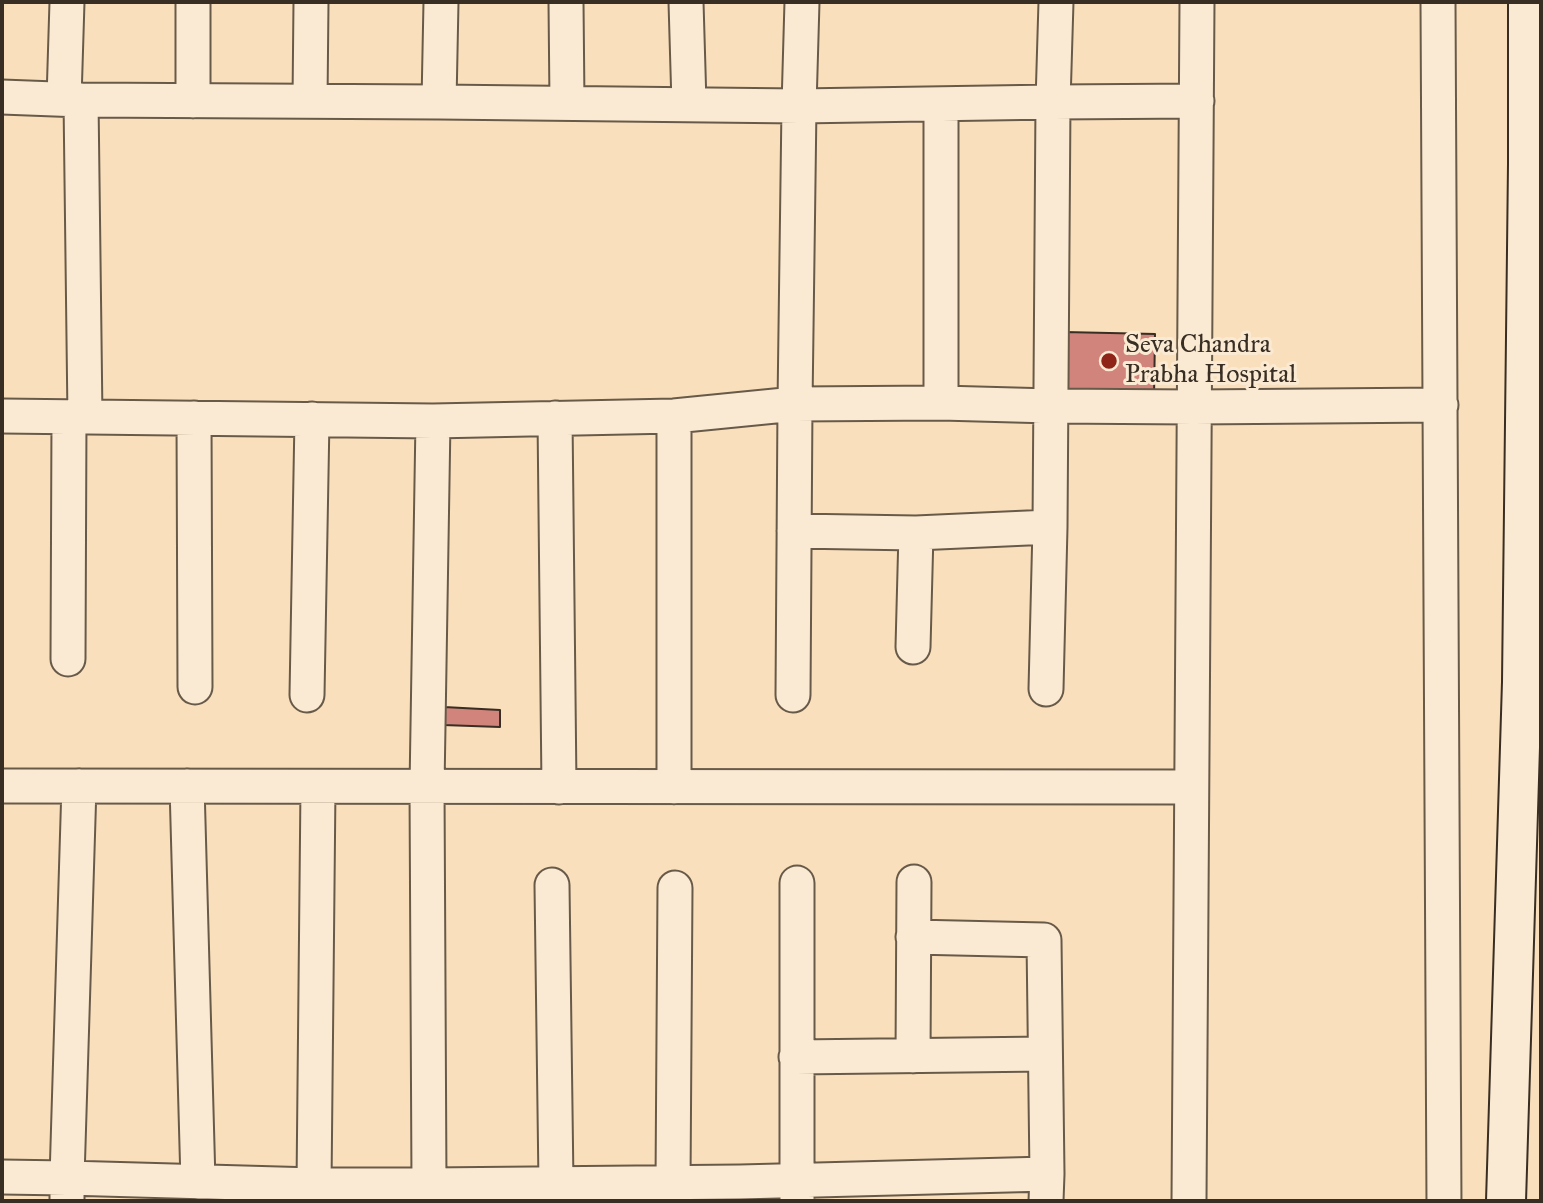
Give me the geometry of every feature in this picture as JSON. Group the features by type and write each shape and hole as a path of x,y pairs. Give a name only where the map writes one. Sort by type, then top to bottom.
{"main road":[{"path":"1506,1201 1522,682 1528,2"}],"street":[{"path":"67,2 73,99 77,417 68,659"},
{"path":"193,2 193,101"},
{"path":"310,101 311,2"},
{"path":"439,102 441,2"},
{"path":"566,2 567,103"},
{"path":"686,2 689,104"},
{"path":"793,695 802,2"},
{"path":"1046,690 1056,2"},
{"path":"1189,1201 1197,2"},
{"path":"1438,2 1444,1201"},
{"path":"2,97 799,106 1197,101"},
{"path":"941,104 941,403"},
{"path":"2,416 433,421 674,416 796,404 1194,407 1441,405"},
{"path":"674,416 674,787"},
{"path":"194,418 195,687"},
{"path":"555,418 559,787"},
{"path":"307,695 312,419"},
{"path":"429,1185 427,787 433,421"},
{"path":"794,531 916,533 1050,527"},
{"path":"913,647 916,533"},
{"path":"2,786 1191,787"},
{"path":"67,1189 79,786"},
{"path":"187,786 198,1182"},
{"path":"314,1185 318,787"},
{"path":"913,1056 914,882"},
{"path":"797,883 797,1191"},
{"path":"552,885 556,1183"},
{"path":"673,1182 675,888"},
{"path":"2,1177 67,1189 198,1182 314,1185 673,1182 797,1191 1047,1188 1044,940 914,937"},
{"path":"796,1057 1045,1054"}],"building":[{"path":"1064,332 1155,334 1154,397 1063,395"},
{"path":"444,707 500,710 500,727 443,725"}],"place":[{"name":"Seva Chandra Prabha Hospital","path":"1109,361"}]}
